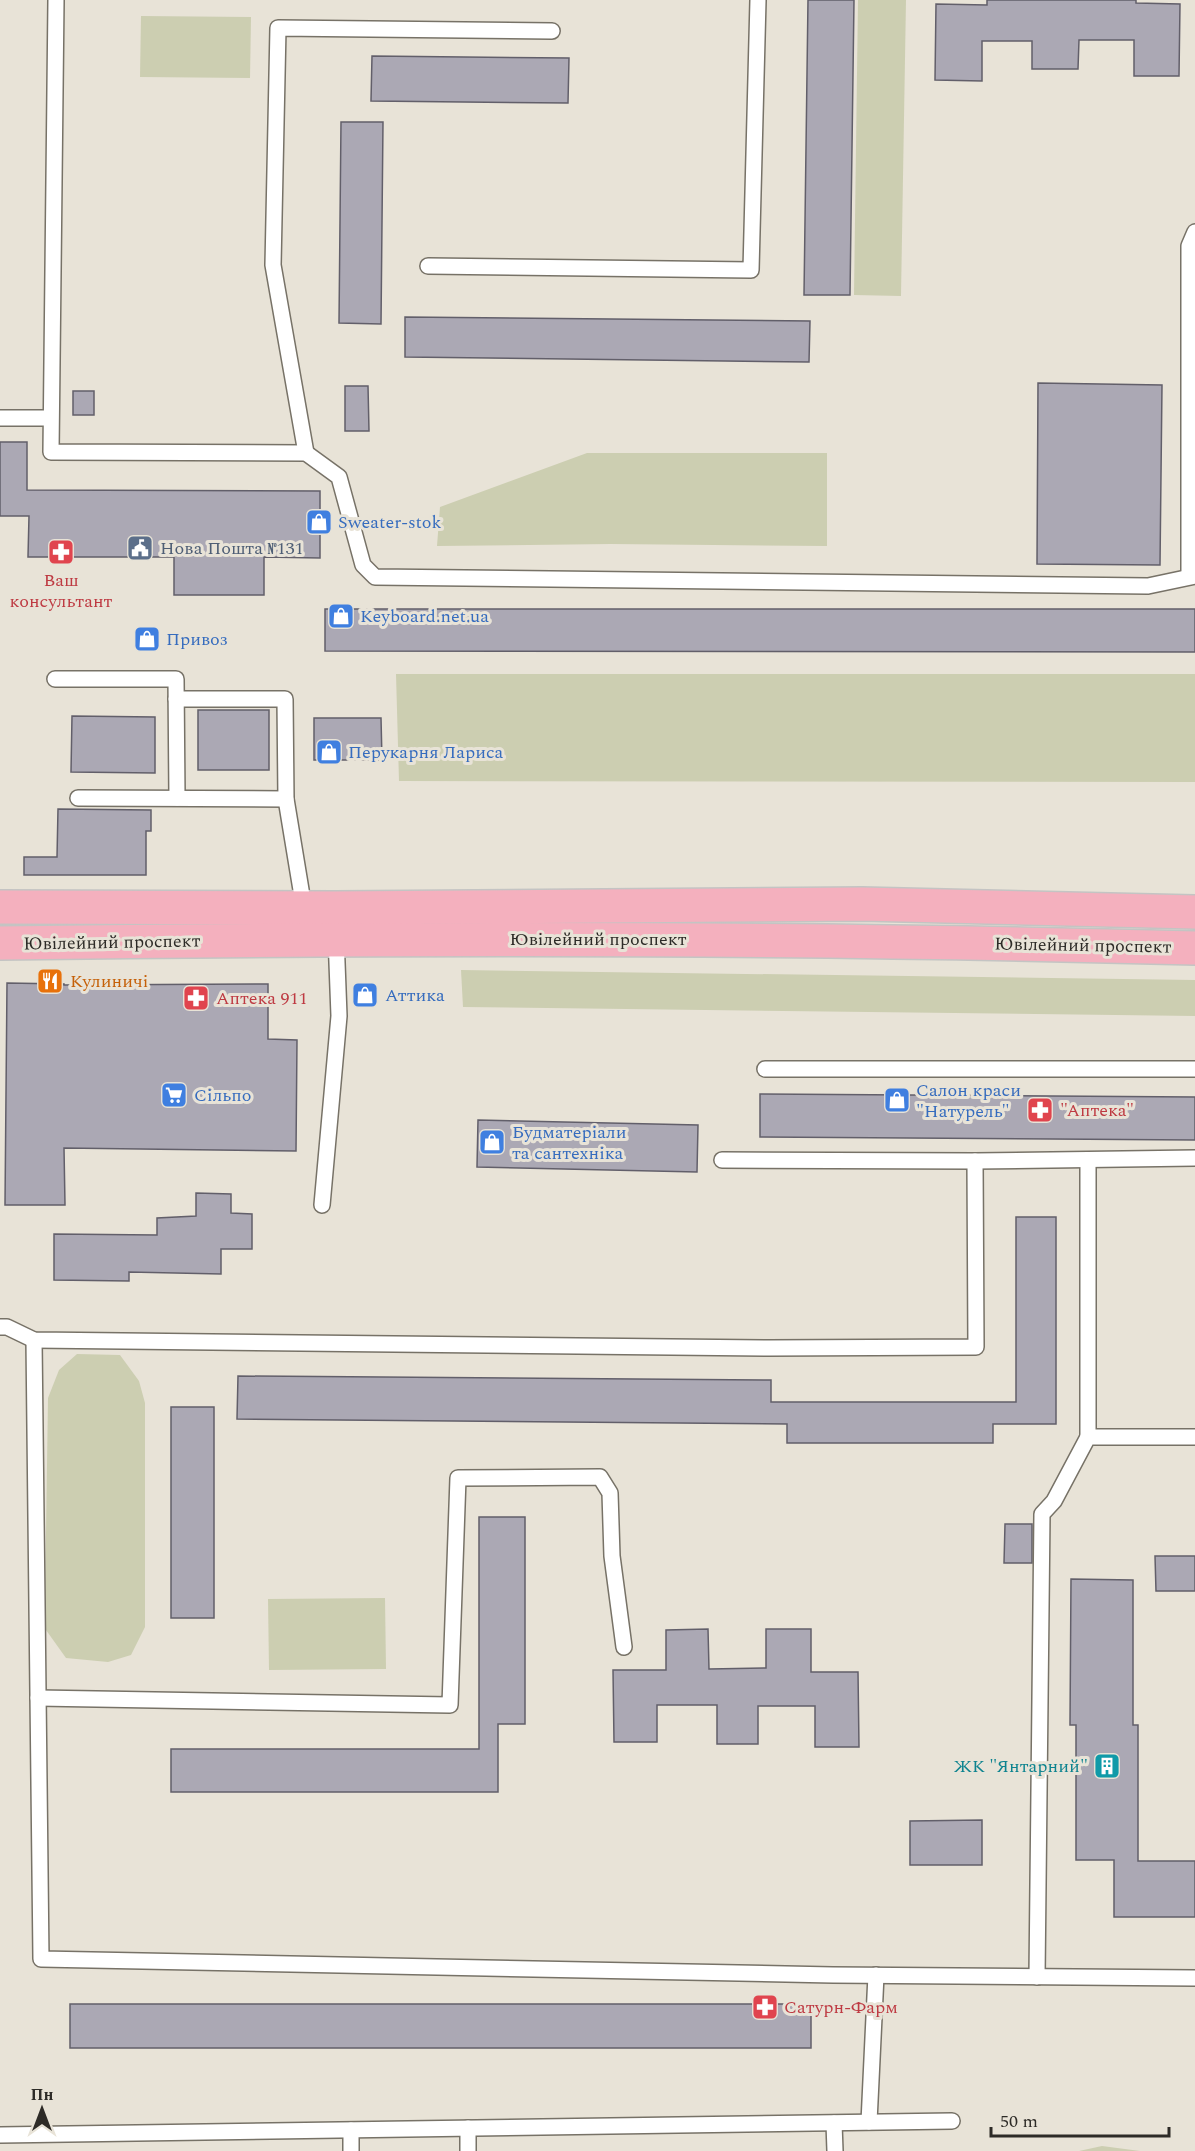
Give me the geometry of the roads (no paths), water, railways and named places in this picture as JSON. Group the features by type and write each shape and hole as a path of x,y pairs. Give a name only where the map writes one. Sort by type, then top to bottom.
{"main road":[{"name":"Ювілейний проспект","path":"0,943 325,918 862,904 1195,912"},
{"name":"Ювілейний проспект","path":"0,907 325,918 677,939 1195,948"},
{"path":"1131,910 1131,946"}],"lane":[{"path":"56,0 51,452 306,453 339,477 363,565 375,577 1148,586 1192,576 1189,246 1195,232"},
{"path":"428,266 751,270 758,0"},
{"path":"306,453 273,265 278,28 552,31"},
{"path":"0,418 50,418"},
{"path":"55,679 176,679 177,798"},
{"path":"176,699 285,699 286,799 325,918 339,1016 322,1206"},
{"path":"78,798 286,799"},
{"path":"765,1069 1195,1069"},
{"path":"722,1160 975,1161 1195,1158"},
{"path":"1037,1977 1042,1514 1054,1501 1088,1437 1088,1160"},
{"path":"0,1327 7,1327 34,1340 769,1348 976,1347 975,1161"},
{"path":"34,1340 41,1959 876,1975 1195,1978"},
{"path":"1088,1437 1195,1437"},
{"path":"38,1698 450,1705 458,1478 600,1477 610,1493 612,1556 624,1647"},
{"path":"869,2122 876,1975"},
{"path":"0,2135 952,2121"},
{"path":"834,2123 835,2151"},
{"path":"468,2128 468,2151"},
{"path":"351,2130 351,2151"}],"place":[{"name":"Sweater-stok","path":"319,522"},
{"name":"Нова Пошта №131","path":"140,548"},
{"name":"Ваш консультант","path":"61,552"},
{"name":"Keyboard.net.ua","path":"341,616"},
{"name":"Привоз","path":"147,639"},
{"name":"Перукарня Лариса","path":"329,752"},
{"name":"Кулиничі","path":"50,981"},
{"name":"Аттика","path":"365,995"},
{"name":"Аптека 911","path":"196,998"},
{"name":"Сільпо","path":"174,1095"},
{"name":"Салон краси \"Натурель\"","path":"897,1100"},
{"name":"\"Аптека\"","path":"1040,1110"},
{"name":"Будматеріали та сантехніка","path":"492,1142"},
{"name":"ЖК \"Янтарний\"","path":"1107,1766"},
{"name":"Сатурн-Фарм","path":"765,2007"}]}
